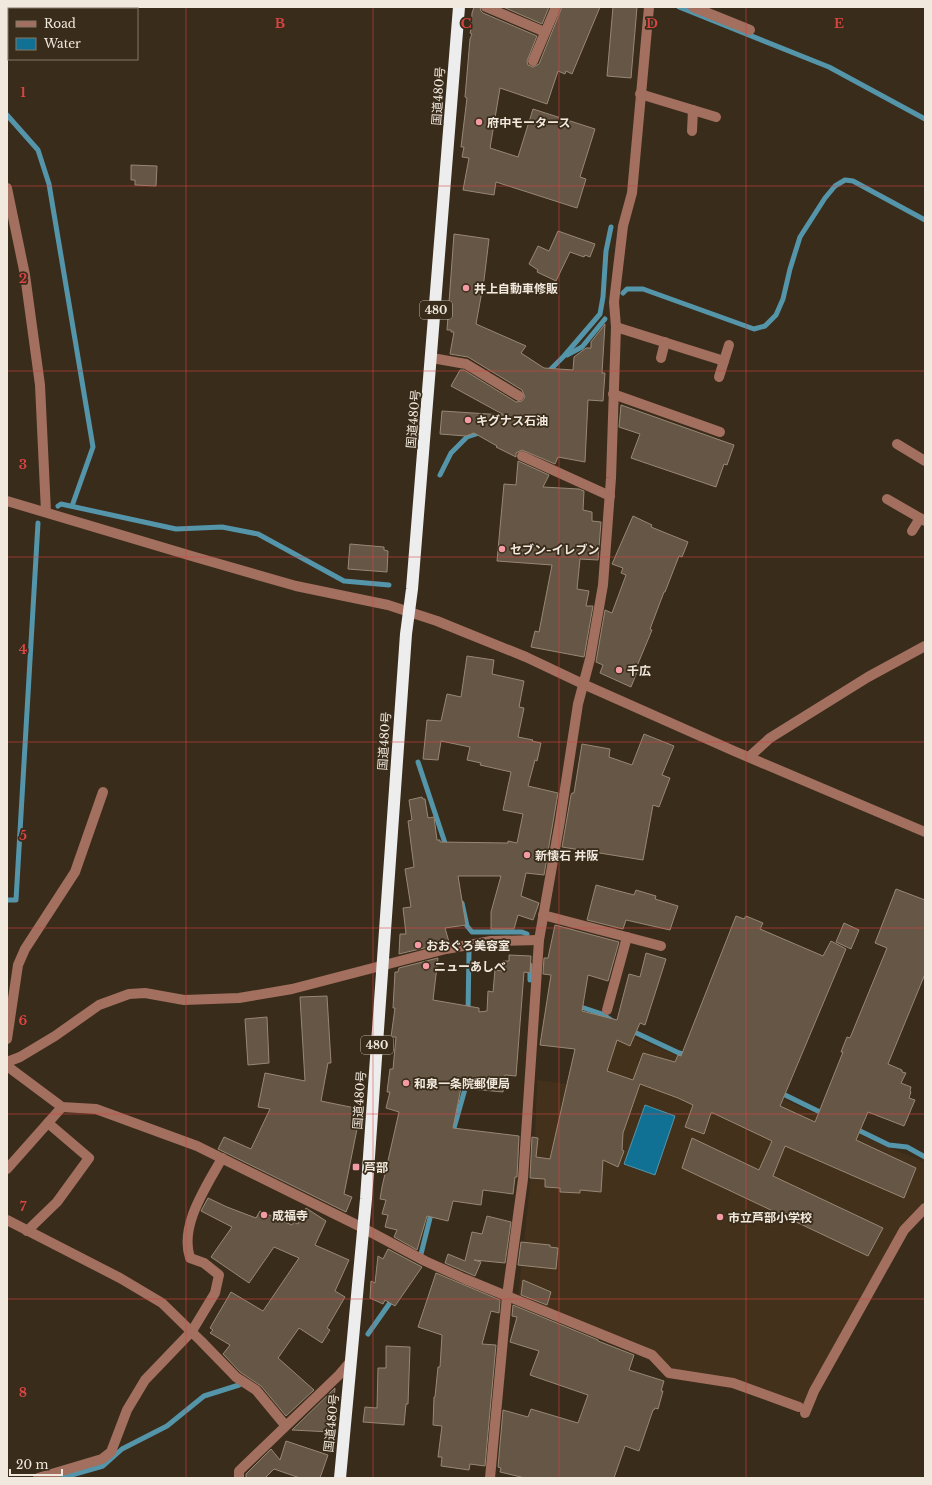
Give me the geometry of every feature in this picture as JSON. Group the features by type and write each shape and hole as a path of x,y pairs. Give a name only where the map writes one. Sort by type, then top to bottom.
{"highway":[{"name":"国道480号","path":"340,1478 364,1228 405,642 412,589 432,358 459,7"}],"street":[{"path":"486,7 545,32"},
{"path":"533,60 556,7"},
{"path":"490,1478 507,1296 523,1179 539,940 560,821 578,704 590,659 603,585 610,496 616,327 614,302 623,226 632,194 649,7"},
{"path":"693,7 750,30"},
{"path":"640,94 716,117"},
{"path":"692,131 693,110"},
{"path":"7,188 25,275 40,385 46,512"},
{"path":"616,327 724,361"},
{"path":"661,358 665,342"},
{"path":"719,377 729,345"},
{"path":"432,358 466,364 520,396"},
{"path":"613,394 720,432"},
{"path":"897,444 925,461"},
{"path":"522,456 610,496"},
{"path":"887,499 923,520 912,532"},
{"path":"7,501 296,586 388,605 437,621 526,657 749,757 925,832"},
{"path":"749,757 770,738 868,677 925,646"},
{"path":"7,1039 18,965 25,949 75,872 104,792"},
{"path":"543,914 661,946"},
{"path":"608,1010 627,937"},
{"path":"7,1062 20,1057 55,1036 99,1005 129,994 145,993 184,1000 239,998 292,989 383,964 446,949 491,941 539,940"},
{"path":"7,1066 62,1107 96,1110 197,1146 364,1228 425,1261 465,1279 652,1355 669,1373 733,1383 802,1410 904,1230 925,1208"},
{"path":"7,1169 62,1107"},
{"path":"27,1231 57,1202 89,1158 48,1123"},
{"path":"38,1478 102,1459 111,1452 127,1410 145,1380 192,1331 216,1293 219,1275 204,1263 190,1258 187,1250 188,1229 194,1211 222,1158"},
{"path":"7,1220 120,1278 162,1303 192,1331 236,1377 256,1390 285,1425"},
{"path":"240,1478 239,1471 352,1361"}],"shaded area":[{"name":"市立芦部小学校","path":"604,1024 676,1055 716,1068 887,1147 925,1162 925,1206 903,1228 803,1406 672,1371 655,1351 518,1297 535,1139 537,1080 583,1086"}],"water":[{"path":"645,1105 675,1116 655,1175 624,1164"}],"building":[{"path":"474,7 480,7 483,13 537,36 527,61 528,65 533,67 539,64 562,7 600,7 572,74 566,71 565,74 558,71 547,104 500,88 490,148 518,157 533,109 595,129 580,177 586,179 577,208 496,182 494,195 463,190 469,158 462,157 464,147 461,147 467,98 465,97 470,39 472,34 470,33"},
{"path":"503,7 549,7 542,24"},
{"path":"613,7 637,7 631,78 607,76"},
{"path":"131,165 157,166 156,186 135,185 135,180 131,180"},
{"path":"558,231 595,244 590,257 585,255 584,257 570,252 556,281 537,272 538,270 529,264 538,246 549,251"},
{"path":"454,234 489,239 484,280 476,324 526,346 521,353 544,368 573,370 574,357 586,348 591,348 591,342 605,324 602,373 605,373 603,401 588,400 585,462 558,457 555,464 522,450 516,453 516,457 496,447 497,446 474,433 466,436 440,434 442,411 504,415 451,386 460,370 464,370 516,402 522,401 525,397 522,390 468,357 450,354 454,332 447,330"},
{"path":"621,405 734,445 727,465 724,464 716,487 631,458 640,434 619,427"},
{"path":"518,461 549,475 543,487 579,489 584,491 583,510 592,512 592,521 601,522 598,560 580,559 577,589 589,591 586,606 593,606 584,657 531,647 535,631 539,632 552,565 497,561 504,484 516,485"},
{"path":"633,516 652,525 651,527 688,542 682,557 679,556 664,592 650,629 652,630 637,666 639,667 631,687 600,673 603,665 596,662 605,610 612,613 626,575 621,573 623,568 612,564"},
{"path":"350,544 384,547 384,550 388,551 387,572 348,569"},
{"path":"467,656 494,660 492,674 524,681 519,707 524,708 518,737 541,743 537,761 535,760 528,786 558,793 544,875 526,873 521,896 539,903 533,920 518,915 514,929 491,929 491,912 501,876 458,876 466,925 445,928 449,942 399,954 400,934 406,934 403,908 411,907 405,869 414,867 408,821 412,820 409,800 422,797 425,799 428,818 434,817 437,840 440,840 440,842 508,843 508,841 517,843 523,814 503,810 511,772 480,765 481,763 467,760 470,747 441,741 438,760 423,759 427,720 441,721 447,694 461,697"},
{"path":"644,734 674,746 662,775 670,778 659,807 653,805 643,860 562,847 571,795 574,793 582,744 610,749 609,757 632,765"},
{"path":"596,885 634,895 636,890 656,896 655,899 678,906 670,930 626,920 623,929 587,920"},
{"path":"896,889 925,900 925,974 888,1064 906,1073 901,1083 911,1087 909,1098 915,1100 904,1126 868,1112 856,1140 916,1168 904,1198 785,1146 773,1176 883,1228 868,1256 682,1168 692,1138 759,1170 772,1141 713,1113 711,1113 704,1134 685,1127 693,1105 640,1084 623,1133 622,1150 624,1151 618,1167 603,1160 601,1192 580,1190 580,1193 560,1192 560,1188 545,1187 545,1179 530,1178 532,1137 538,1138 536,1157 550,1159 575,1049 540,1045 551,975 543,974 544,958 548,958 555,925 619,942 608,981 588,975 582,1011 617,1020 629,974 640,977 646,953 666,959 645,1025 640,1023 630,1046 617,1040 607,1071 633,1080 643,1053 675,1062 678,1055 681,1056 736,916 744,919 746,916 763,923 760,929 823,956 831,941 846,949 780,1106 815,1122 843,1052 841,1052 847,1037 850,1038 887,948 875,943"},
{"path":"844,923 859,930 851,949 836,942"},
{"path":"509,955 531,956 530,973 524,972 516,1076 505,1075 503,1092 461,1088 453,1128 519,1136 517,1177 515,1177 513,1194 483,1190 481,1205 453,1201 448,1221 427,1216 417,1250 394,1237 397,1230 385,1227 388,1215 382,1214 386,1200 380,1199 399,1112 386,1108 390,1092 387,1092 390,1069 393,1069 396,1037 391,1037 395,1008 393,1008 395,972 398,972 399,968 438,958 433,1000 479,1008 479,1012 487,1011 488,991 493,992 495,970 502,971 503,961 509,961"},
{"path":"327,996 331,1063 328,1063 321,1101 355,1108 352,1123 358,1124 344,1194 352,1197 346,1212 218,1149 224,1137 251,1149 270,1109 258,1107 265,1073 305,1081 300,997"},
{"path":"267,1017 269,1063 248,1065 245,1019"},
{"path":"208,1198 256,1218 260,1211 292,1225 294,1222 298,1224 306,1208 326,1221 315,1245 349,1260 335,1291 345,1297 327,1328 330,1330 322,1343 299,1328 278,1358 314,1390 286,1416 261,1386 240,1372 223,1354 230,1345 210,1333 213,1330 210,1328 231,1292 263,1311 299,1258 274,1247 249,1283 211,1257 232,1227 201,1211"},
{"path":"487,1216 511,1222 505,1263 474,1260 481,1262 475,1276 445,1263 448,1254 465,1261 472,1232 482,1234"},
{"path":"521,1242 550,1245 550,1247 558,1248 556,1269 518,1265"},
{"path":"388,1249 422,1267 395,1306 385,1300 383,1304 370,1298 371,1281 375,1283 378,1256 383,1259"},
{"path":"436,1273 500,1300 499,1313 491,1311 482,1344 496,1345 485,1466 470,1464 469,1470 441,1466 442,1457 438,1457 442,1426 433,1425 434,1397 438,1367 440,1367 442,1335 418,1327"},
{"path":"523,1280 551,1292 547,1305 521,1295"},
{"path":"513,1305 634,1355 629,1370 664,1381 658,1409 655,1408 653,1410 639,1451 625,1446 614,1478 525,1478 500,1472 501,1468 498,1467 503,1410 528,1417 531,1409 578,1423 588,1395 530,1375 539,1351 510,1342 517,1317 512,1316"},
{"path":"386,1346 410,1347 408,1404 406,1404 404,1425 363,1422 365,1407 377,1408 378,1368 386,1368"},
{"path":"335,1388 331,1432 292,1430"},
{"path":"286,1441 328,1455 320,1478 300,1478 274,1469 265,1478 246,1478 246,1474 271,1449 280,1460"}],"waterway":[{"path":"679,7 829,67 925,119"},
{"path":"7,115 38,150 49,184 93,447 72,506"},
{"path":"623,293 627,289 643,289 754,329 765,326 776,315 783,299 800,237 825,198 835,186 845,180 853,181 925,220"},
{"path":"548,372 564,356 600,314 603,297 606,251 611,227"},
{"path":"567,355 582,347 605,319"},
{"path":"440,475 451,453 467,437 482,432"},
{"path":"58,506 61,504 176,529 222,527 258,534 344,581 389,585"},
{"path":"7,900 16,900 38,523"},
{"path":"418,762 447,849"},
{"path":"462,903 467,926 472,932 522,932 527,934"},
{"path":"468,1013 469,952"},
{"path":"530,965 530,980"},
{"path":"578,1006 602,1014 614,1022"},
{"path":"630,1030 679,1053 688,1055"},
{"path":"452,1135 465,1089 465,1083"},
{"path":"779,1092 824,1114"},
{"path":"854,1128 889,1145 907,1147 925,1157"},
{"path":"421,1254 432,1210"},
{"path":"368,1334 394,1297"},
{"path":"61,1478 103,1466 122,1449 167,1426 204,1396 239,1385"}],"place":[{"name":"府中モータース","path":"479,122"},
{"name":"井上自動車修販","path":"466,288"},
{"name":"キグナス石油","path":"468,420"},
{"name":"セブン-イレブン","path":"502,549"},
{"name":"千広","path":"619,670"},
{"name":"新懐石 井阪","path":"527,855"},
{"name":"おおぐろ美容室","path":"418,945"},
{"name":"ニューあしべ","path":"426,966"},
{"name":"和泉一条院郵便局","path":"406,1083"},
{"name":"芦部","path":"356,1167"},
{"name":"成福寺","path":"264,1215"},
{"name":"市立芦部小学校","path":"720,1217"}]}
